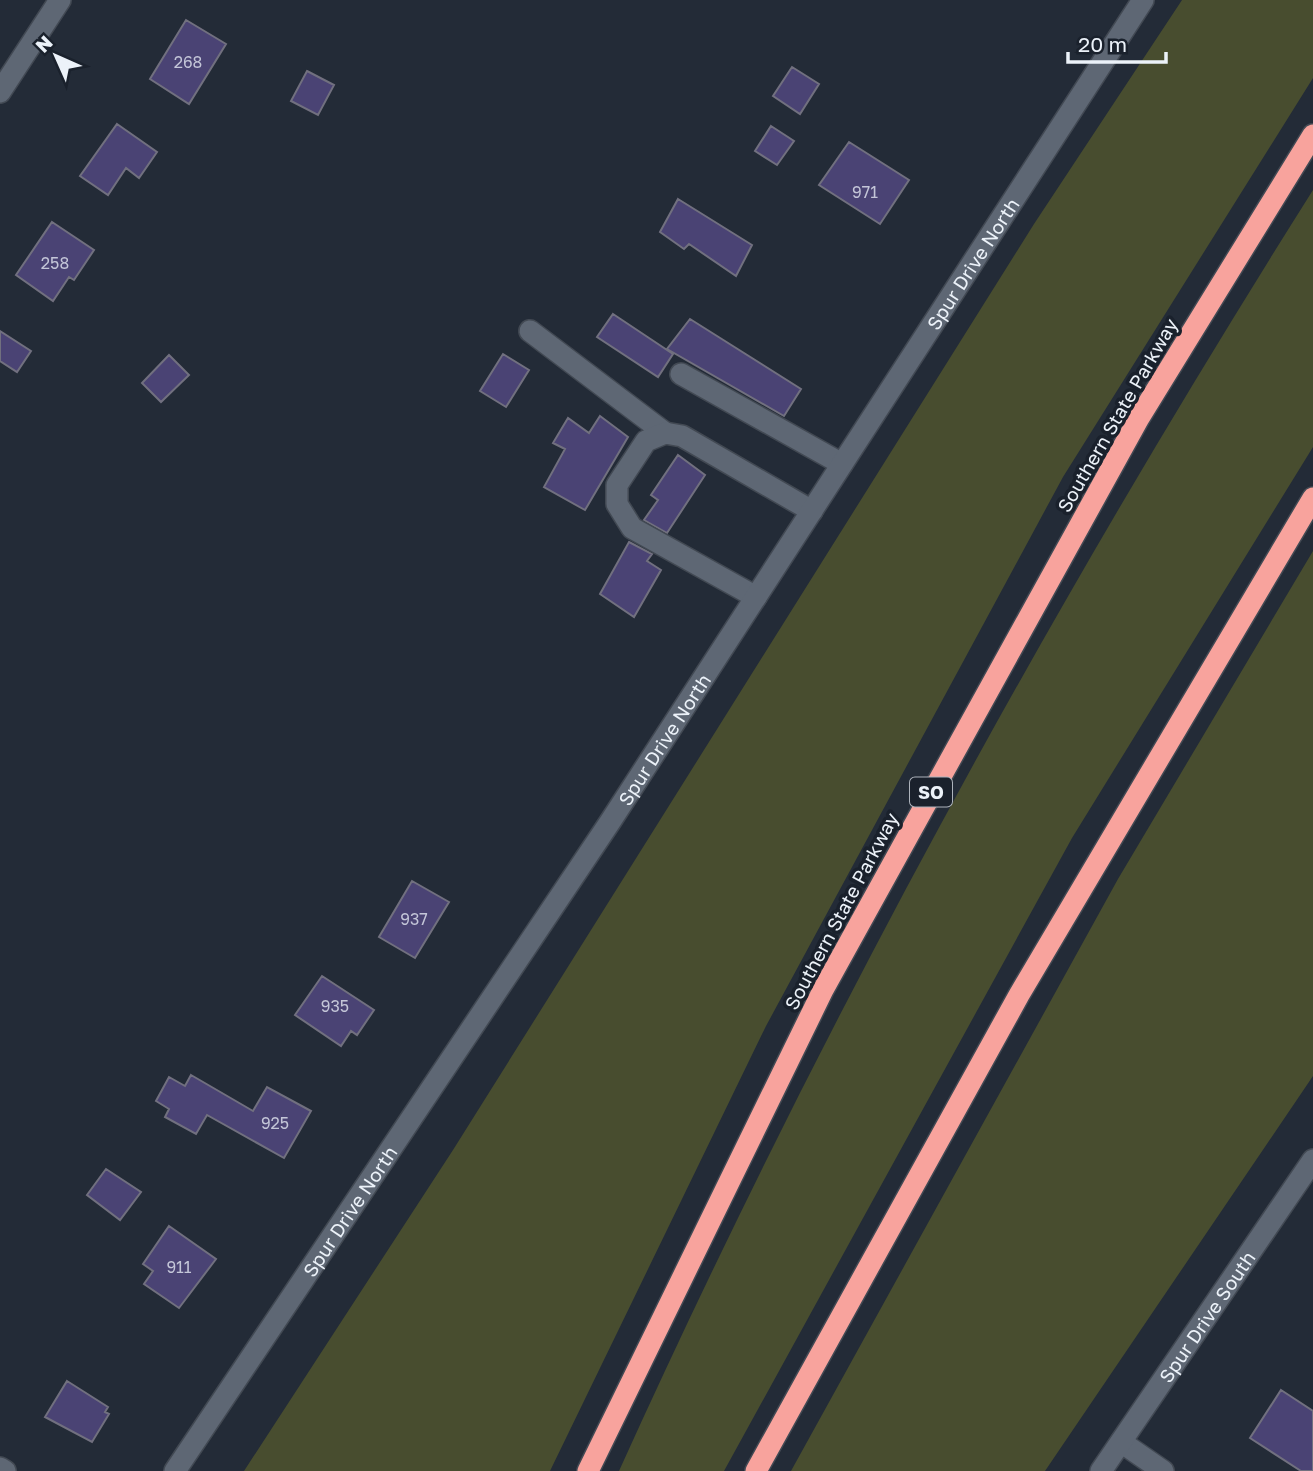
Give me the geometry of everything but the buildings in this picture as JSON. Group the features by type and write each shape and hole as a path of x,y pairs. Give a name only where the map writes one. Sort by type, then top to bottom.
{"highway":[{"name":"Southern State Parkway","path":"588,1471 823,990 1139,418 1313,135"},
{"path":"756,1471 1019,995 1313,498"}],"street":[{"path":"0,92 60,0"},
{"name":"Spur Drive North","path":"175,1471 610,822 1143,0"},
{"path":"530,331 665,433 682,436 812,511"},
{"path":"681,374 842,464"},
{"path":"665,433 646,441 617,485 617,504 632,528 756,597"},
{"name":"Spur Drive South","path":"1101,1471 1313,1160"},
{"path":"1121,1442 1163,1471"},
{"path":"0,1468 5,1471"}],"green space":[{"path":"1182,0 1313,0 1313,78 1063,477 766,1026 550,1471 244,1471 453,1150 1034,224"},
{"path":"1313,190 1313,447 1072,838 724,1471 619,1471 775,1142 944,818 1123,501"},
{"path":"1313,551 1313,1076 1045,1471 791,1471 1118,879"}]}
